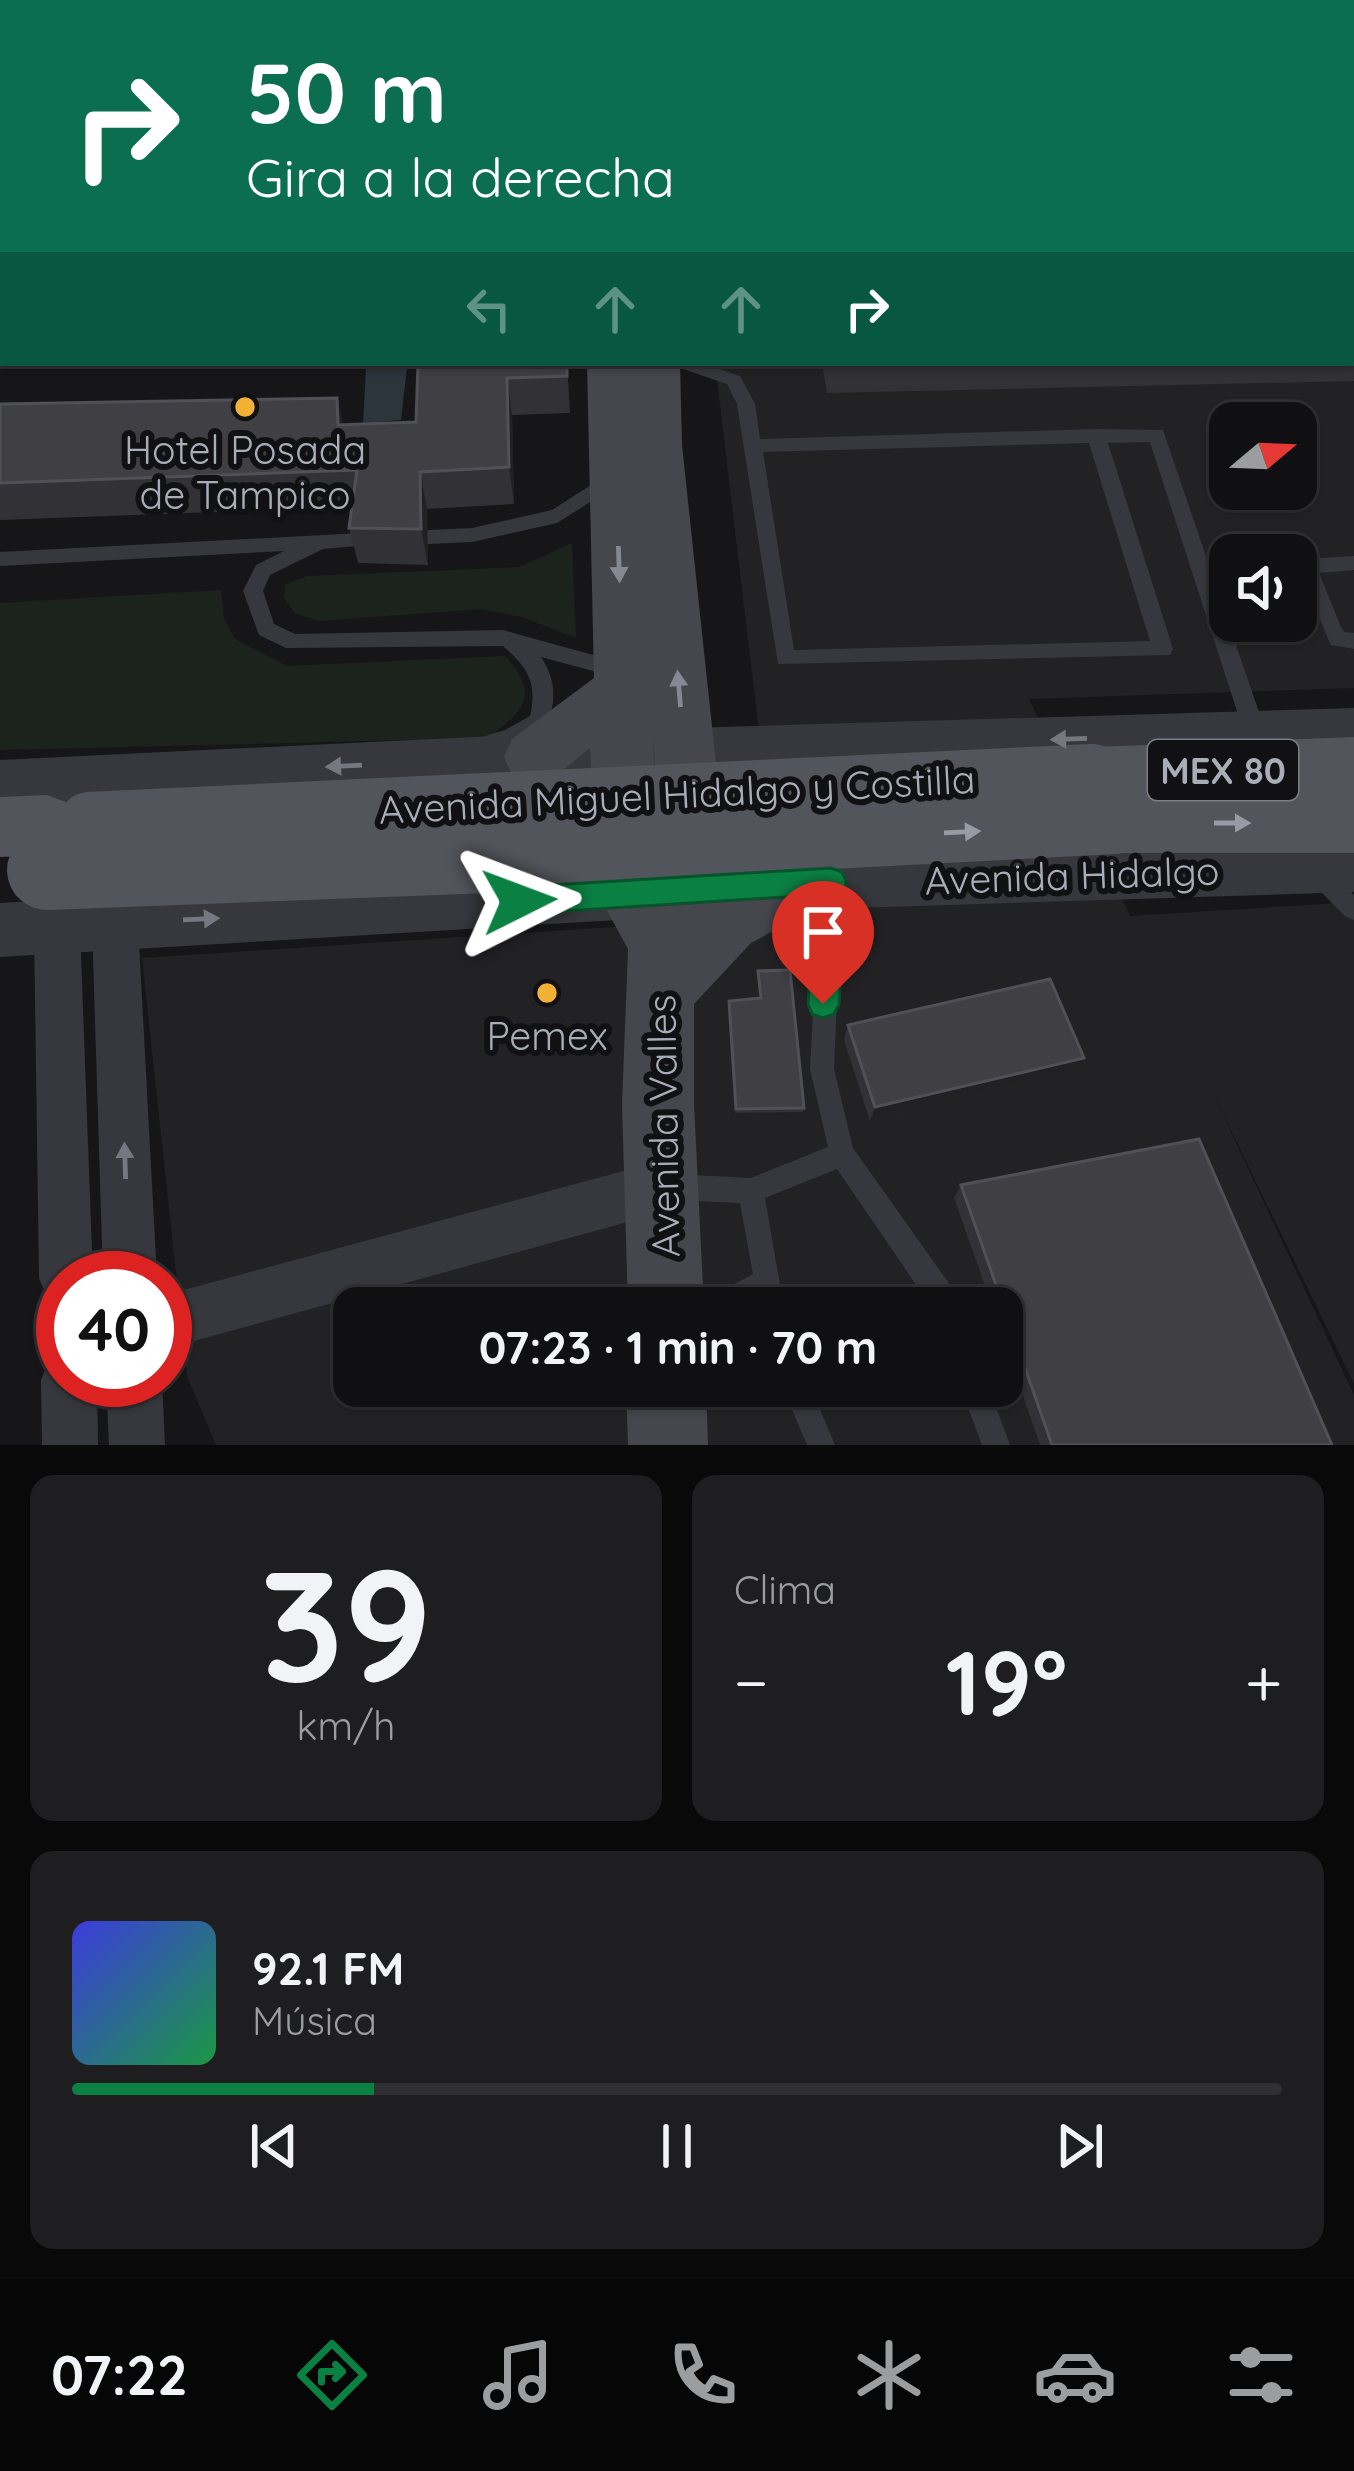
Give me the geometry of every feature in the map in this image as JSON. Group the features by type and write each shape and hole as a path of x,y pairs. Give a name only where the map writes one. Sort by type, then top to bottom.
{"main road":[{"path":"613,366 711,750 719,910"},
{"path":"655,366 637,460 620,753 719,910"},
{"path":"545,756 623,680"},
{"name":"Avenida Miguel Hidalgo y Costilla","path":"25,851 860,839 1354,765"},
{"name":"Avenida Miguel Hidalgo y Costilla","path":"1104,799 1340,853"},
{"name":"Avenida Valles","path":"665,1287 658,1104 719,910"},
{"path":"667,1407 668,1445"}],"street":[{"name":"Avenida Hidalgo","path":"25,851 404,763 1354,730"},
{"path":"545,756 566,771 574,822 576,877 564,898"},
{"name":"Avenida Hidalgo","path":"25,851 115,924 564,898 719,910 1340,853"},
{"name":"Avenida Hidalgo","path":"0,930 25,851"},
{"path":"25,851 62,1087 65,1251"},
{"path":"115,924 129,1251"},
{"path":"62,1087 121,1067"},
{"path":"192,1315 664,1186"},
{"path":"69,1407 70,1445"},
{"path":"135,1407 137,1445"}],"lane":[{"path":"691,366 734,380 746,404 785,658 1163,649 1096,435"},
{"path":"754,446 1157,435 1255,733"},
{"path":"428,537 472,535 557,516 637,460"},
{"path":"0,559 362,540"},
{"path":"318,543 263,570 253,591 266,628 292,642 327,645 503,638 623,680"},
{"path":"1354,563 1307,566 1332,630 1338,639 1354,641"},
{"path":"404,763 510,738 539,721 546,700 543,674 530,655 503,638"},
{"path":"1340,853 1354,910"},
{"path":"719,910 822,1069 842,1154 936,1287"},
{"path":"664,1186 751,1191 842,1154"},
{"path":"751,1191 769,1287"},
{"path":"805,1407 821,1445"},
{"path":"982,1407 996,1445"}],"shaded area":[{"path":"715,366 1354,366 1354,688 1029,699 1130,916 1354,902 1354,1384 1209,1085 1354,1395 1354,1445 216,1445 192,1388 192,1251 174,1251 142,958 781,916"},
{"path":"407,367 401,420 363,423 366,369"},
{"path":"572,543 576,638 522,617 482,609 319,621 295,613 284,598 285,584 308,576 519,567"},
{"path":"221,590 224,619 235,639 287,666 505,656 523,682 523,702 487,738 0,750 0,603"}],"building":[{"path":"418,366 567,366 567,376 507,378 509,467 420,472 421,529 349,528 357,470 0,483 0,404 337,398 338,425 416,422"},
{"path":"790,970 804,1108 736,1109 729,1001 761,998 758,971"},
{"path":"1050,979 1084,1058 875,1107 848,1025"},
{"path":"1199,1139 1332,1445 1052,1445 1023,1362 1023,1287 997,1287 961,1185"}],"place":[{"name":"Hotel Posada de Tampico","path":"245,407"},
{"name":"Pemex","path":"547,993"}],"route":[{"path":"519,901 831,881 823,1004"}]}
